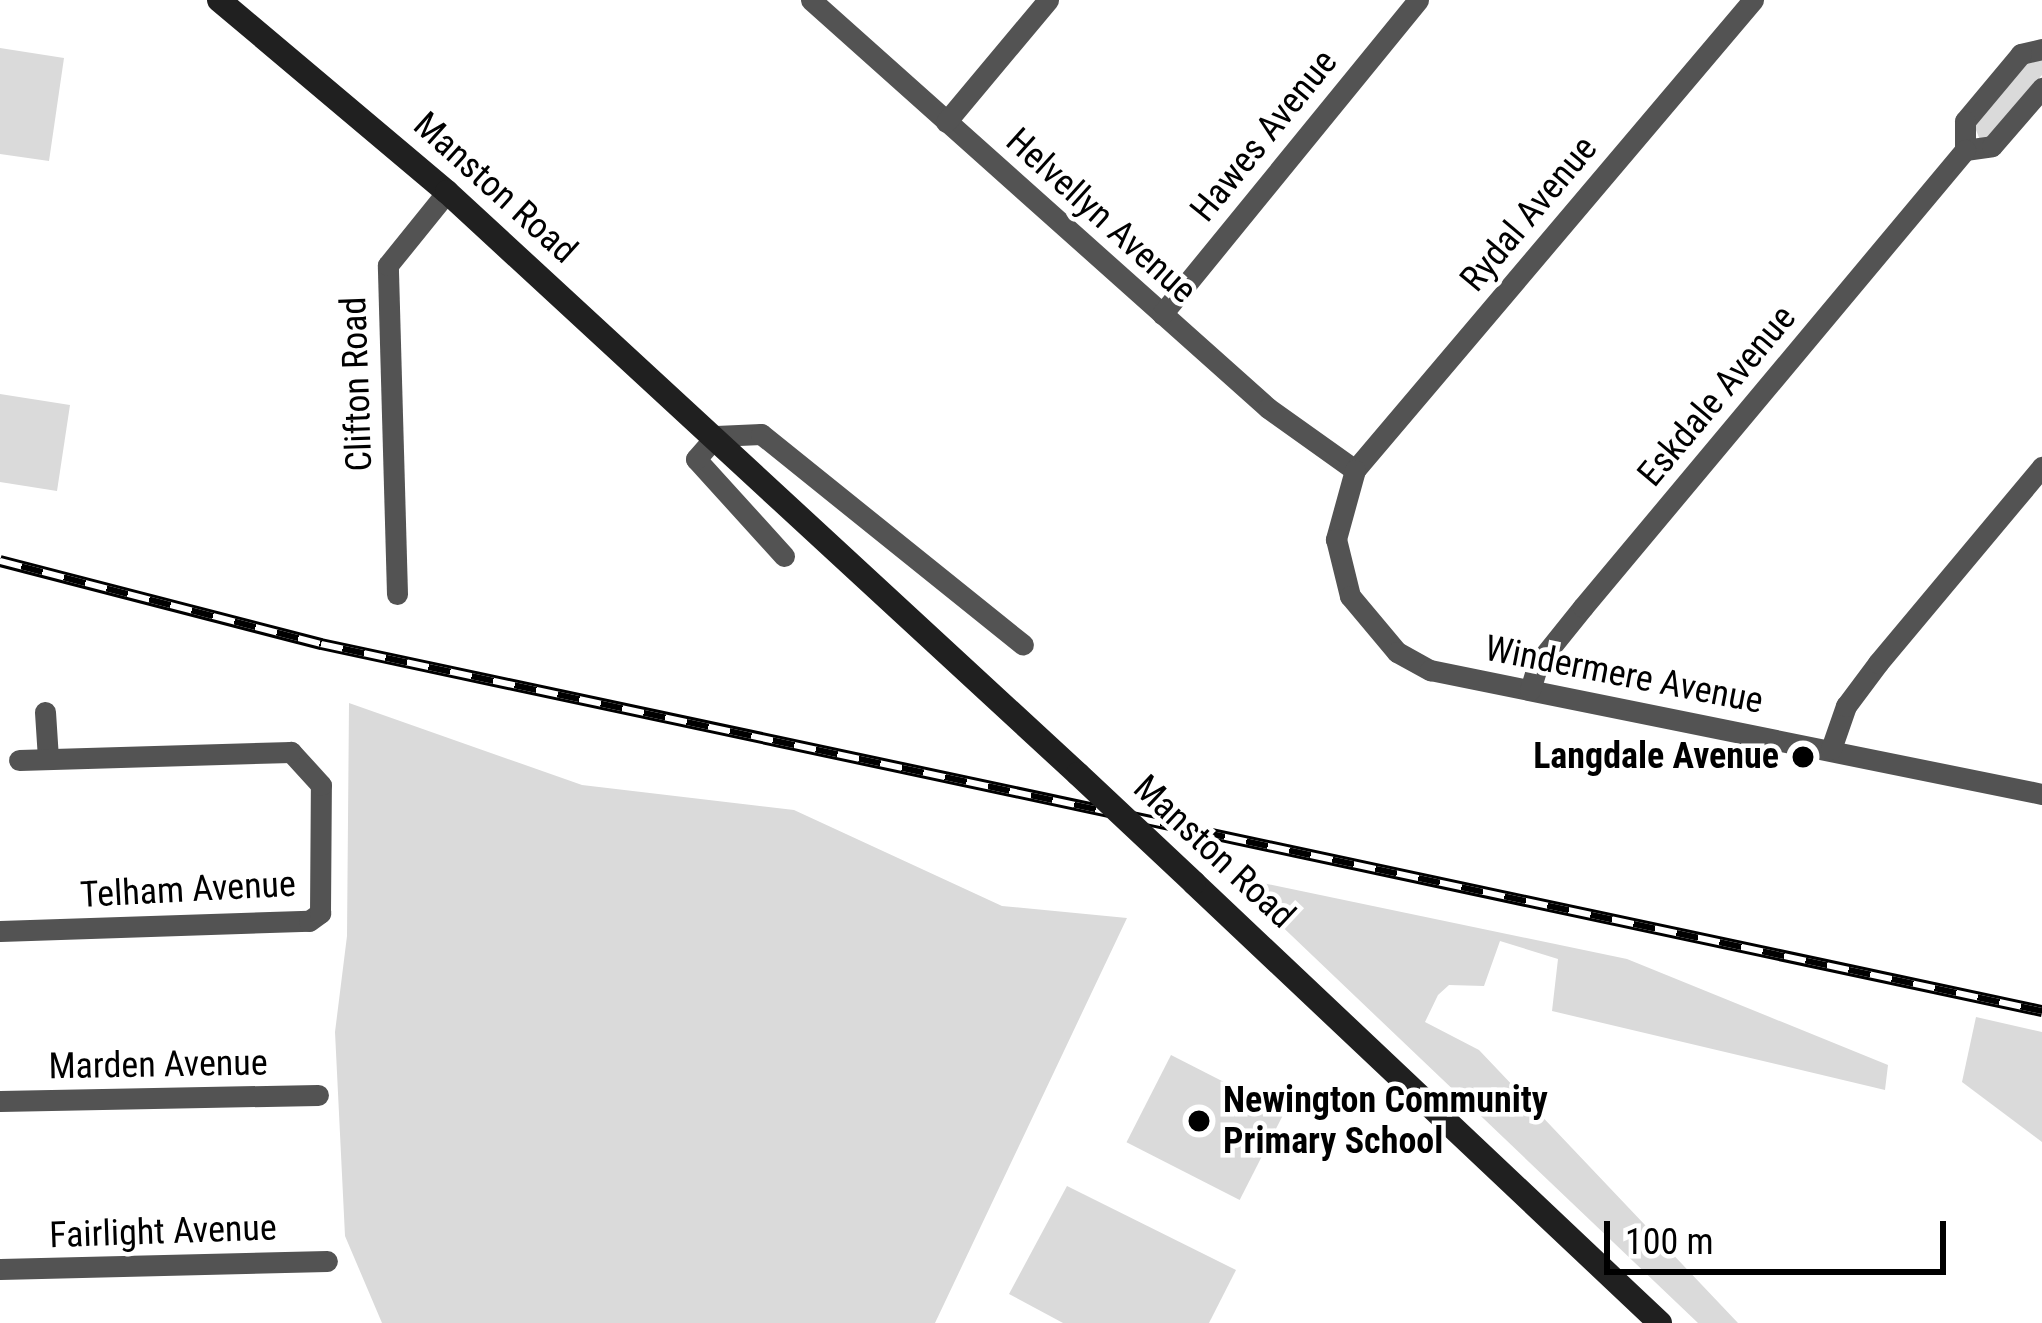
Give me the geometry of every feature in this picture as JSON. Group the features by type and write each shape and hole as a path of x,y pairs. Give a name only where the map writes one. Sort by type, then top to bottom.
{"main road":[{"name":"Manston Road","path":"219,0 447,193 716,436 1660,1323"}],"street":[{"name":"Helvellyn Avenue","path":"812,0 1317,450 1354,470"},
{"path":"946,122 1048,0"},
{"name":"Hawes Avenue","path":"1162,314 1418,0"},
{"name":"Rydal Avenue","path":"1354,470 1753,0"},
{"name":"Eskdale Avenue","path":"1530,690 1538,663 1583,607 1965,150 1965,121 2021,54 2042,50"},
{"name":"Eskdale Avenue","path":"1965,150 1993,146 2042,88"},
{"name":"Clifton Road","path":"397,594 388,265 447,193"},
{"path":"784,556 696,459 716,436 761,434 1023,645"},
{"path":"1831,749 1846,706 2042,467"},
{"name":"Windermere Avenue","path":"1354,470 1336,538 1350,596 1372,628 1430,670 2042,794"},
{"path":"46,712 48,759"},
{"name":"Telham Avenue","path":"0,931 309,921 320,913 321,785 290,752 19,760"},
{"name":"Marden Avenue","path":"0,1101 318,1095"},
{"name":"Fairlight Avenue","path":"0,1269 327,1261"}],"shaded area":[{"path":"0,48 64,58 49,161 0,154"},
{"path":"2027,60 2042,60 2042,75 1988,139 1980,140 1974,125"},
{"path":"0,394 70,405 57,491 0,482"},
{"path":"349,703 582,785 794,810 1002,906 1127,918 935,1323 382,1323 345,1236 335,1032 347,936"},
{"path":"1229,876 1627,959 1888,1065 1885,1090 1552,1011 1558,959 1500,941 1484,986 1449,985 1438,995 1425,1022 1479,1050 1738,1323 1698,1323"},
{"path":"1976,1017 2042,1032 2042,1142 1962,1082"},
{"path":"1171,1055 1284,1113 1240,1200 1127,1142"},
{"path":"1067,1186 1236,1270 1209,1323 1063,1323 1009,1294"}],"railway":[{"path":"0,561 321,644 2042,1011"}],"place":[{"name":"Langdale Avenue","path":"1803,757"},
{"name":"Newington Community Primary School","path":"1199,1121"}]}
